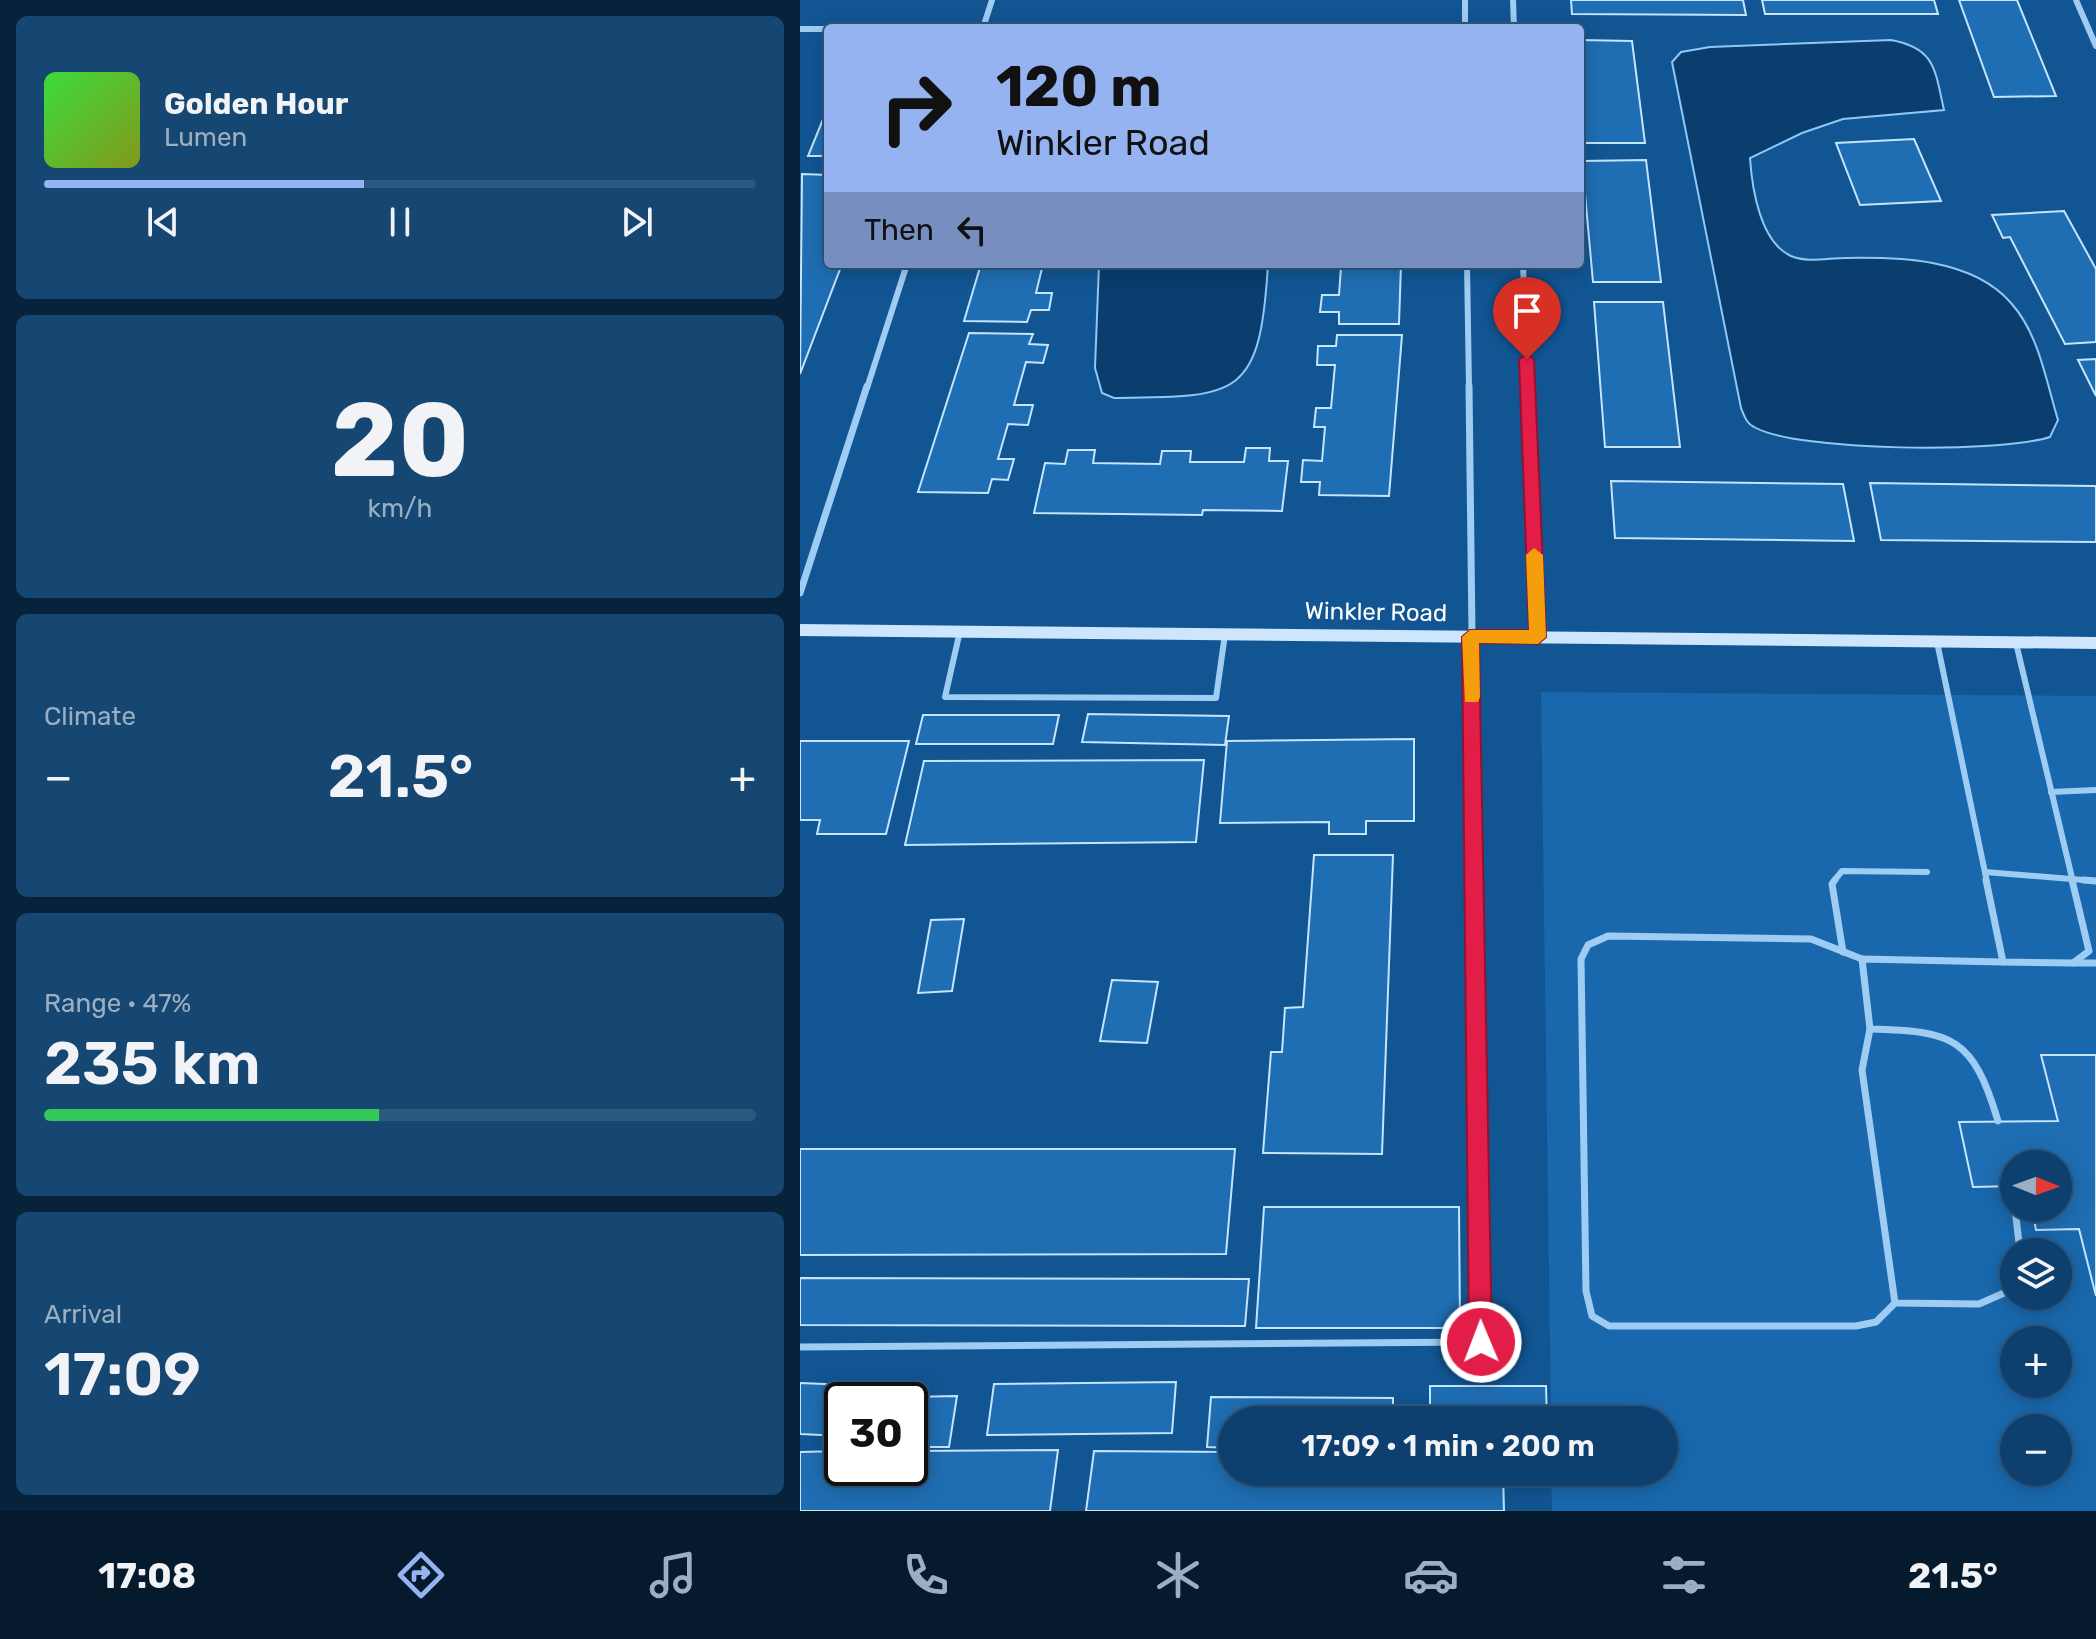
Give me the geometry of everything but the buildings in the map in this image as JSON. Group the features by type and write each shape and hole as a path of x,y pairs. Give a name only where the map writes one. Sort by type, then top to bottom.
{"street":[{"path":"984,24 992,0"},
{"path":"1465,0 1465,24"},
{"path":"1513,0 1514,24"},
{"path":"2076,0 2096,46"},
{"path":"800,29 824,29"},
{"path":"800,593 906,268"},
{"path":"1467,268 1481,1342"},
{"path":"1523,268 1538,637"},
{"name":"Winkler Road","path":"800,630 2096,643"}],"lane":[{"path":"960,631 945,697 1216,698 1225,634"},
{"path":"1937,642 2003,962"},
{"path":"2016,643 2089,951 2073,963"},
{"path":"2051,792 2096,790"},
{"path":"1843,952 1832,884 1842,871 1927,872"},
{"path":"1985,872 2096,881"},
{"path":"2000,1295 1979,1304 1895,1303 1876,1322 1856,1326 1609,1326 1592,1316 1586,1291 1581,959 1588,945 1608,936 1811,939 1862,959 2096,963"},
{"path":"1862,959 1870,1029 1862,1070 1895,1303"},
{"path":"1870,1029 1920,1030 1961,1045 1976,1059 1987,1077 1998,1121"},
{"path":"800,1347 1481,1342"}],"shaded area":[{"path":"1891,40 1925,55 1935,73 1944,110 1843,119 1802,133 1750,158 1756,198 1765,227 1780,249 1798,258 1888,258 1934,263 1976,277 1995,288 2021,315 2035,343 2058,420 2050,437 1989,446 1854,445 1777,435 1751,425 1741,408 1672,62 1681,52 1710,47"},
{"path":"1099,268 1268,268 1258,341 1249,365 1235,381 1216,390 1190,395 1114,398 1102,393 1095,368"},
{"path":"1541,692 2096,696 2096,1511 1552,1511 1551,1486 1678,1486 1678,1406 1551,1406"}],"slow traffic":[{"path":"1471,697 1470,637 1538,637 1534,555"}],"route":[{"path":"1481,1342 1470,637 1538,637 1527,359"}]}
